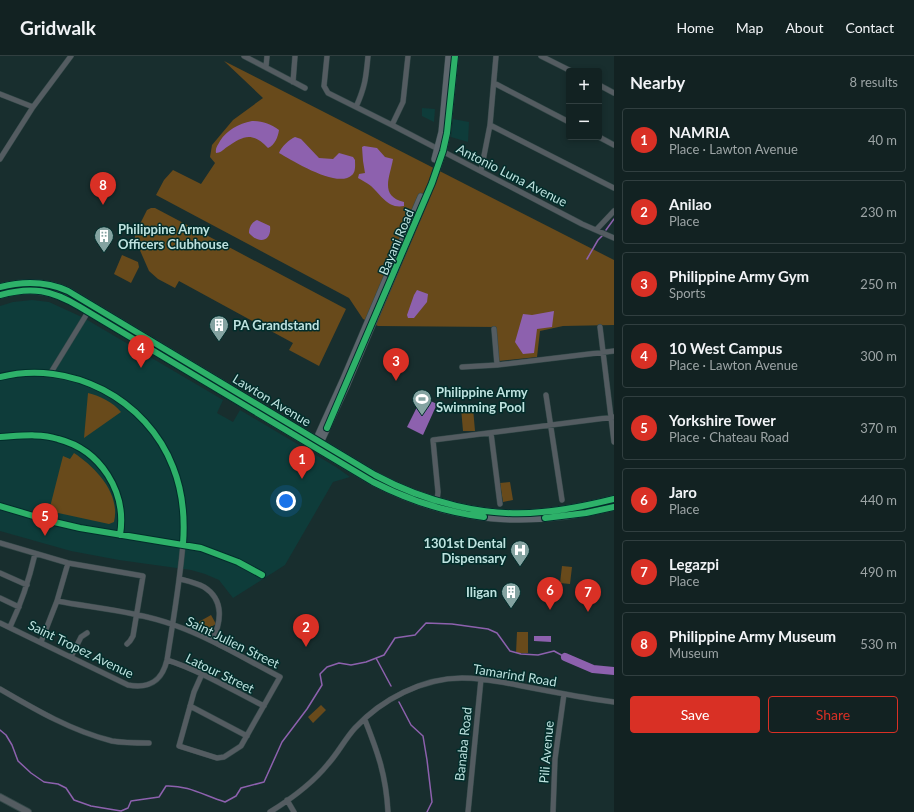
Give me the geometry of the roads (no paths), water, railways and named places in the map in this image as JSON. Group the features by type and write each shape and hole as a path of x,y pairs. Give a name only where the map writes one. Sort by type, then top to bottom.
{"main road":[{"name":"Bayani Road","path":"441,150 449,56"},
{"name":"Bayani Road","path":"316,444 345,383 432,183 448,123 455,56"},
{"name":"Lawton Avenue","path":"0,287 20,282 31,282 53,285 68,291 304,432 316,444 330,448 386,481 437,501 490,511 526,513 584,506 614,499"},
{"name":"Lawton Avenue","path":"0,295 24,290 47,292 69,300 316,444 372,482 400,495 433,507 466,514 505,519 542,518 586,514 614,507"},
{"path":"304,432 314,431 325,426 330,448"}],"street":[{"path":"0,159 33,107 71,56"},
{"path":"244,56 305,88"},
{"path":"266,67 267,56"},
{"path":"293,82 295,56"},
{"name":"Antonio Luna Avenue","path":"327,56 324,86 328,93 582,224 614,238"},
{"path":"356,107 364,88 368,56"},
{"path":"392,125 404,102 408,56"},
{"path":"481,171 490,125 496,56"},
{"path":"541,56 566,68"},
{"path":"494,83 566,120"},
{"path":"602,87 614,93"},
{"path":"0,94 33,107"},
{"path":"490,125 614,188"},
{"path":"602,139 614,145"},
{"path":"597,230 614,211"},
{"path":"50,374 88,312"},
{"path":"600,327 613,417 614,442"},
{"path":"494,329 497,365"},
{"path":"462,367 497,365 614,351"},
{"name":"Saint Tropez Avenue","path":"0,377 18,374 50,374 83,381 100,387 115,395 134,410 155,433 168,454 181,493 184,520 180,579 166,660 163,672 158,678 146,686 137,687 128,685 0,623"},
{"path":"546,395 562,500"},
{"path":"437,501 438,492 433,440 613,417"},
{"path":"491,433 500,504"},
{"path":"0,437 35,436 56,438 77,447 90,455 104,469 114,485 119,498 122,516 120,535"},
{"path":"0,506 50,521 120,535 183,544 215,553 238,562 262,575"},
{"path":"0,543 68,563 143,576 133,636 127,644"},
{"path":"10,627 27,585 35,554"},
{"path":"41,642 57,601 68,563"},
{"path":"0,573 27,585"},
{"path":"180,579 205,588 216,600 220,617 219,626 212,641"},
{"path":"0,598 19,606"},
{"name":"Saint Julien Street","path":"57,601 136,615 172,624 212,641 280,677 241,746 224,757 214,757 179,746 190,706"},
{"path":"71,657 81,637 87,633"},
{"name":"Latour Street","path":"166,660 185,666 264,706"},
{"path":"202,674 190,706 247,736"},
{"name":"Tamarind Road","path":"270,812 303,790 323,770 356,728 376,710 398,696 422,685 455,678 481,679 614,702"},
{"name":"Banaba Road","path":"468,812 481,679"},
{"path":"0,690 66,726 112,741 149,743"},
{"name":"Pili Avenue","path":"553,812 555,759 564,694"},
{"path":"365,720 380,758 384,776 388,812"},
{"path":"0,797 28,812"},
{"path":"287,800 294,812"}],"waterway":[{"path":"606,230 614,219"},
{"path":"587,259 598,240 604,234"},
{"path":"0,730 6,735 12,745 18,761 31,773 44,782 58,784 66,788 74,800 91,806 121,811 128,808 131,801 159,797 166,786 182,787 225,802 236,796 241,788 264,782 282,742 307,709 322,685 320,674 327,667 339,663 351,665 366,662 384,655 395,638 415,635 426,623 452,624 488,629 497,633 510,651 521,654 538,655 554,651 565,657"},
{"path":"565,657 593,669 614,671"},
{"path":"376,658 391,686"},
{"path":"399,702 411,725 423,736 432,802 427,812"}],"place":[{"name":"Philippine Army Museum","path":"103,205"},
{"name":"Philippine Army Officers Clubhouse","path":"104,253"},
{"name":"PA Grandstand","path":"219,342"},
{"name":"10 West Campus","path":"141,368"},
{"name":"Philippine Army Gym","path":"396,381"},
{"name":"Philippine Army Swimming Pool","path":"422,416"},
{"name":"NAMRIA","path":"302,479"},
{"name":"Yorkshire Tower","path":"45,536"},
{"name":"1301st Dental Dispensary","path":"520,567"},
{"name":"Iligan","path":"511,609"},
{"name":"Jaro","path":"550,610"},
{"name":"Legazpi","path":"588,612"},
{"name":"Anilao","path":"306,647"}]}
